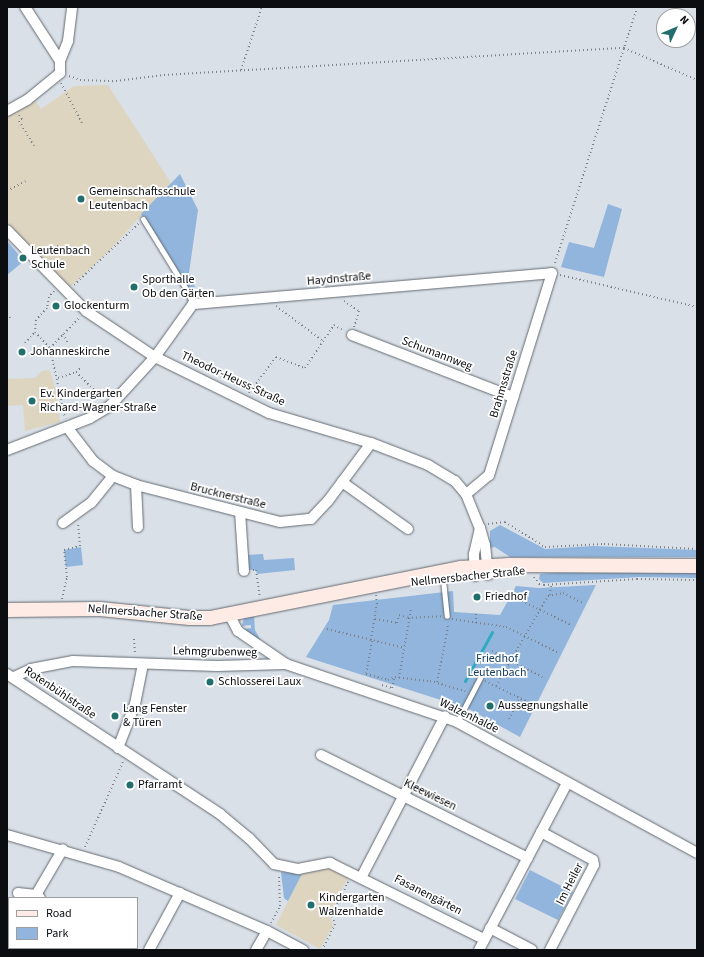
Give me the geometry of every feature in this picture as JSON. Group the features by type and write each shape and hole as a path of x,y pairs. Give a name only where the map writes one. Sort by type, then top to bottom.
{"street":[{"path":"25,7 60,61"},
{"path":"7,111 27,100 59,75 60,61 68,41 72,7"},
{"name":"Theodor-Heuss-Straße","path":"8,234 67,294 86,311 154,357 269,413 370,443 442,472 466,494 480,528 485,545 481,571"},
{"name":"Haydnstraße","path":"193,304 336,293 552,273"},
{"name":"Brahmsstraße","path":"466,494 489,475 552,273"},
{"path":"7,450 90,418 110,406 154,357 193,304"},
{"name":"Schumannweg","path":"352,335 513,397"},
{"name":"Brucknerstraße","path":"67,427 93,461 113,476 136,485 280,522 310,519 328,502 370,443"},
{"path":"63,523 91,503 113,476"},
{"path":"342,482 408,529"},
{"path":"136,485 138,527"},
{"path":"240,512 244,571"},
{"path":"561,567 697,566"},
{"name":"Nellmersbacher Straße","path":"7,610 60,608 100,609 190,618 230,616 377,592 443,580 481,571 532,570 561,567"},
{"name":"Nellmersbacher Straße","path":"377,592 409,576 561,567"},
{"name":"Walzenhalde","path":"230,616 238,632 286,664 445,716 697,853"},
{"name":"Lehmgrubenweg","path":"11,676 31,669 73,661 140,664 286,664"},
{"path":"122,751 134,704 140,664"},
{"name":"Rotenbühlstraße","path":"11,676 122,751 220,814 249,838 274,864 298,870 330,863 357,874"},
{"path":"357,874 404,796 445,716"},
{"name":"Kleewiesen","path":"321,755 528,858"},
{"path":"479,950 567,783"},
{"name":"Im Heiler","path":"541,832 592,860 594,865 550,950"},
{"path":"7,835 63,849 119,867 267,931 304,950"},
{"path":"18,893 38,897 63,849"},
{"name":"Fasanengärten","path":"357,874 484,939"},
{"path":"149,950 180,893"},
{"path":"490,928 532,950"},
{"path":"256,950 267,931"}],"lane":[{"path":"143,219 186,289 193,304"},
{"path":"443,580 446,616"},
{"path":"457,722 480,678"}],"path":[{"path":"241,70 262,7"},
{"path":"637,7 552,273 697,307"},
{"path":"59,75 80,80 116,80 241,70 624,48 697,80"},
{"path":"59,75 82,123"},
{"path":"20,116 22,119 19,121 34,146"},
{"path":"7,191 26,181"},
{"path":"67,294 143,219"},
{"path":"25,343 35,332 36,320 47,308 49,297 58,285"},
{"path":"243,401 276,357 304,368 334,325 352,335 359,311 336,293"},
{"path":"273,298 277,309 322,342"},
{"path":"50,348 86,311"},
{"path":"7,314 10,318"},
{"path":"35,332 50,348 58,378 67,427"},
{"path":"63,334 68,344"},
{"path":"58,378 76,372 82,366"},
{"path":"76,372 110,406"},
{"path":"60,608 67,577 64,550 80,546 78,512"},
{"path":"480,528 491,523 505,522 545,547 604,544 697,549"},
{"path":"244,571 256,570 260,600"},
{"path":"532,570 539,584 637,579 697,580"},
{"path":"496,686 550,595 551,584"},
{"path":"377,592 375,619 366,674 388,680 395,677 437,682 472,693"},
{"path":"550,595 564,593 583,603"},
{"path":"522,601 571,625"},
{"path":"399,678 411,617 411,609"},
{"path":"476,612 476,623"},
{"path":"375,619 397,623 398,615 411,617 446,616"},
{"path":"437,682 448,627 446,619 506,627 558,652"},
{"path":"327,629 405,648"},
{"path":"134,639 140,664"},
{"path":"492,651 544,678"},
{"path":"379,685 392,688 395,677"},
{"path":"480,678 530,704"},
{"path":"509,719 520,698"},
{"path":"86,845 122,751"},
{"path":"322,950 335,925 332,915 357,874"},
{"path":"267,931 280,906 279,876"}],"shaded area":[{"name":"Gemeinschaftsschule Leutenbach","path":"108,85 171,183 110,250 70,287 14,231 7,220 7,117 35,100 41,109 74,86"},
{"name":"Ev. Kindergarten Richard-Wagner-Straße","path":"50,370 57,396 60,422 25,431 23,405 7,406 7,379 35,378 42,371"},
{"name":"Kindergarten Walzenhalde","path":"329,867 349,876 329,914 333,926 320,949 276,925 302,874"}],"green space":[{"path":"180,174 198,210 189,273 195,287 184,291 141,214"},
{"path":"608,204 622,209 604,277 561,267 569,242 594,248"},
{"path":"8,242 24,261 7,275 7,243"},
{"path":"500,525 545,549 593,546 697,550 697,557 510,557 495,547 490,548 490,531"},
{"path":"81,547 83,565 66,567 64,550"},
{"path":"263,554 264,560 294,558 295,570 257,574 256,570 248,570 247,555"},
{"path":"697,571 697,578 639,577 543,583 539,579 540,574 565,572"},
{"name":"Friedhof Leutenbach","path":"596,585 520,737 469,709 306,657 329,620 333,605 453,591 454,612 500,615 516,586 539,588"},
{"path":"254,616 255,630 261,641 244,629 251,628 251,625 242,626 244,618"},
{"path":"530,870 573,892 558,920 515,899"},
{"path":"281,872 302,874 288,901 284,898"}],"waterway":[{"path":"465,681 492,632"}],"place":[{"name":"Gemeinschaftsschule Leutenbach","path":"81,199"},
{"name":"Leutenbach Schule","path":"23,258"},
{"name":"Sporthalle Ob den Gärten","path":"134,287"},
{"name":"Glockenturm","path":"56,306"},
{"name":"Johanneskirche","path":"22,352"},
{"name":"Ev. Kindergarten Richard-Wagner-Straße","path":"32,401"},
{"name":"Friedhof","path":"477,597"},
{"name":"Schlosserei Laux","path":"210,682"},
{"name":"Aussegnungshalle","path":"490,706"},
{"name":"Lang Fenster & Türen","path":"115,716"},
{"name":"Pfarramt","path":"130,785"},
{"name":"Kindergarten Walzenhalde","path":"311,905"}]}
